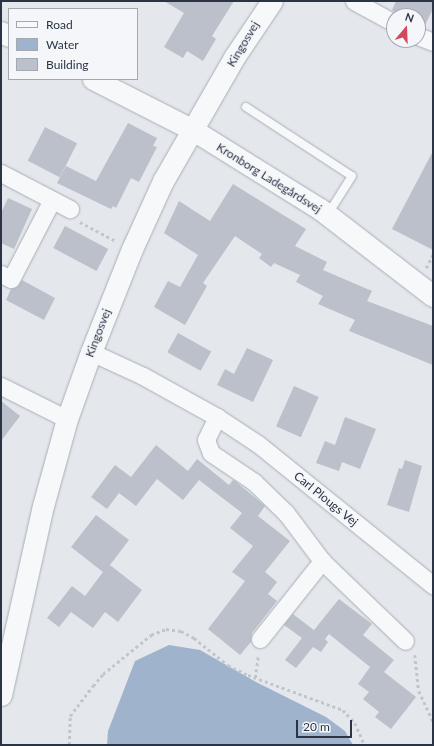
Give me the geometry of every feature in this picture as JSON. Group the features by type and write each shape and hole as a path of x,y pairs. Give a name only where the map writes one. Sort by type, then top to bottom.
{"street":[{"name":"Kingosvej","path":"1,695 43,506 67,419 90,352 132,249 163,181 246,38 272,1"},
{"path":"354,1 386,19"},
{"name":"Kronborg Ladegårdsvej","path":"96,80 193,130 328,214 433,296"},
{"path":"1,174 70,209"},
{"path":"1,274 11,279 52,200"},
{"name":"Carl Plougs Vej","path":"90,352 144,376 217,417 258,444 433,585"},
{"path":"1,386 67,419"},
{"path":"217,417 206,440 211,453 254,482 286,513 322,561 405,641"},
{"path":"260,639 322,561"}],"lane":[{"path":"246,107 352,176 328,214"}],"path":[{"path":"70,209 72,218 132,249"},
{"path":"69,745 70,716 93,686 112,666 160,630 175,630 187,635 228,665 255,678 343,710 356,723 365,745"},
{"path":"255,678 260,639"},
{"path":"405,641 415,650 419,691 433,720"}],"water":[{"path":"169,645 200,650 256,682 326,717 345,731 353,745 107,745 108,731 135,661"}],"building":[{"path":"164,1 234,1 212,36 216,39 203,61 187,51 183,58 164,47 184,13"},
{"path":"396,1 433,1 433,9 426,23 426,8 393,8"},
{"path":"128,123 157,138 153,146 157,147 139,182 131,178 116,208 113,206 111,209 57,183 66,166 96,181"},
{"path":"45,127 77,143 60,177 28,161"},
{"path":"433,151 433,250 392,229"},
{"path":"233,184 306,229 295,246 327,262 323,270 372,291 367,301 433,326 433,365 349,331 355,320 318,304 323,296 296,282 300,275 274,263 271,267 259,258 262,254 235,236 203,283 207,286 185,325 154,307 168,281 180,287 198,255 164,233 179,201 210,221"},
{"path":"8,198 32,209 14,249 1,243 1,213"},
{"path":"65,226 108,249 97,271 53,248"},
{"path":"22,280 55,298 44,320 6,300 11,289 17,287"},
{"path":"178,333 211,351 201,371 167,352"},
{"path":"247,348 273,360 253,402 217,385 225,369 234,374"},
{"path":"294,386 319,397 301,437 276,426"},
{"path":"1,401 20,416 1,441"},
{"path":"345,417 376,429 360,469 342,462 339,471 316,463 325,441 335,445"},
{"path":"156,445 188,471 197,459 229,485 233,480 235,481 265,506 258,516 290,541 265,572 277,582 268,594 277,601 252,633 251,642 240,655 208,629 245,581 232,572 253,546 230,528 242,513 199,480 183,500 157,479 136,506 119,493 107,509 91,497 115,465 131,477"},
{"path":"405,460 422,466 409,512 387,505 399,468 402,469"},
{"path":"96,515 129,540 110,565 142,590 118,622 105,612 93,628 71,612 59,627 47,618 72,586 85,596 103,572 71,547"},
{"path":"339,599 372,624 363,635 394,660 384,672 416,697 391,729 375,717 379,712 363,699 369,692 358,684 370,667 329,634 325,639 328,642 321,652 313,647 296,668 285,660 302,638 284,625 293,614 319,634 314,630"}]}
